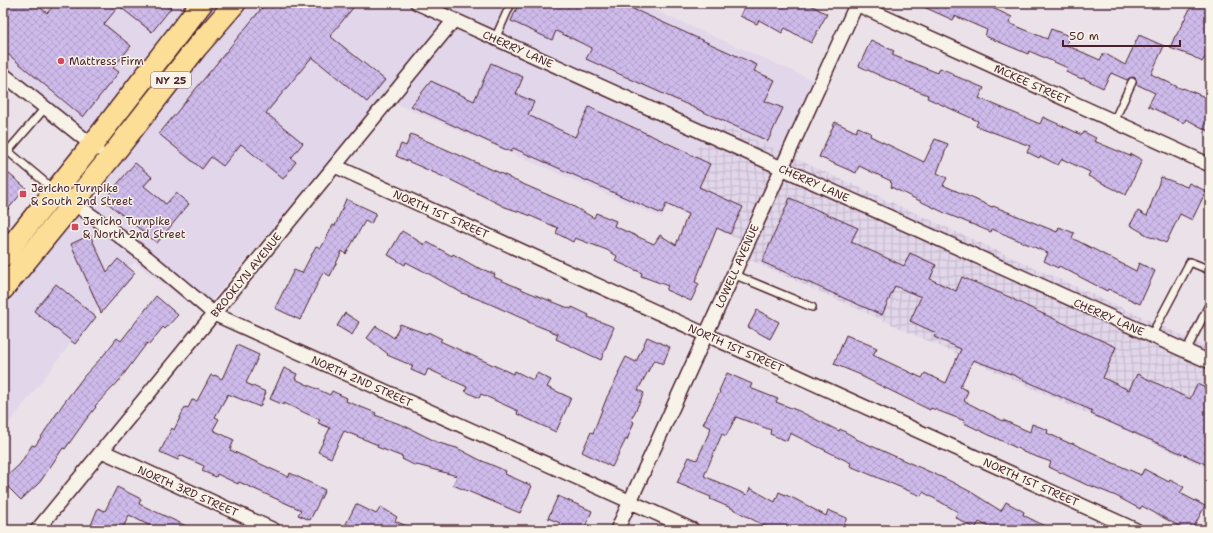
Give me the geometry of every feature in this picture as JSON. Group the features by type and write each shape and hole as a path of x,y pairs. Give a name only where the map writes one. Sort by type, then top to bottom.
{"main road":[{"name":"NY 25","path":"3,289 110,158 196,48 235,3"},
{"name":"NY 25","path":"3,256 92,145 196,5"}],"street":[{"name":"CHERRY LANE","path":"418,3 1210,362"},
{"name":"MCKEE STREET","path":"856,3 1210,165"},
{"name":"LOWELL AVENUE","path":"617,530 856,3"},
{"name":"BROOKLYN AVENUE","path":"38,530 454,20"},
{"path":"3,74 110,158"},
{"name":"NORTH 1ST STREET","path":"335,166 1136,530"},
{"name":"NORTH 2ND STREET","path":"55,191 74,202 151,259 214,314 693,530"},
{"name":"NORTH 3RD STREET","path":"102,452 274,530"}],"lane":[{"path":"495,39 511,3"},
{"path":"1114,121 1132,82"},
{"path":"45,108 5,149 55,191"},
{"path":"1151,336 1190,262 1210,270"},
{"path":"733,274 812,307"},
{"path":"1186,351 1210,303"}],"shaded area":[{"path":"3,3 54,3 69,15 79,3 638,3 813,80 783,153 692,152 662,218 382,98 201,313 134,262 3,431 3,241 91,134 3,63"},
{"path":"725,126 1210,348 1210,469 739,255 744,242 667,206 692,152"}],"building":[{"name":"Mattress Firm","path":"3,3 35,3 47,13 56,3 71,3 77,8 82,3 165,3 171,8 152,32 119,6 104,24 131,46 113,68 119,72 83,117 3,50"},
{"path":"266,3 357,3 330,36 385,80 367,102 312,57 266,113 303,143 291,158 296,162 283,179 241,144 223,166 211,157 202,169 159,134"},
{"path":"519,3 620,3 757,65 754,71 775,80 765,101 783,108 768,141 586,59 592,48 556,31 552,40 511,21"},
{"path":"746,3 807,3 827,14 811,43 785,28 782,33 759,20 757,24 740,16"},
{"path":"915,3 982,3 1012,17 1009,23 1047,39 1051,29 1069,36 1066,45 1100,60 1104,53 1125,65 1139,35 1164,46 1151,74 1182,89 1183,88 1210,99 1210,132 1186,119 1184,123 1148,106 1155,93 1136,84 1136,79 1134,77 1127,80 1111,73 1103,88 1083,78 1082,79 1066,72 1068,68 1029,51 1028,54 985,36 987,30 955,16 953,20"},
{"path":"1193,3 1210,3 1210,49 1202,62 1192,56 1170,48"},
{"path":"871,40 894,51 892,55 938,73 940,68 984,88 979,98 1040,124 1043,117 1082,135 1084,132 1096,138 1094,141 1130,156 1131,154 1142,160 1126,195 1088,176 1090,172 1062,159 1058,165 1040,156 1039,158 1027,152 1030,146 976,126 978,121 927,98 928,95 859,66"},
{"path":"491,63 523,77 516,94 534,102 528,115 575,137 589,107 710,164 699,187 743,207 730,234 717,228 695,282 699,284 691,301 666,290 668,286 641,276 642,273 615,261 617,256 607,250 575,238 573,242 556,233 558,228 526,214 505,207 453,181 396,156 401,144 406,146 411,134 569,204 594,218 596,213 616,221 614,226 654,244 660,235 676,245 688,214 666,204 662,214 513,148 511,152 411,106 431,81 474,101"},
{"path":"835,122 856,132 858,127 871,133 870,136 924,162 935,139 948,144 937,173 947,178 943,185 992,207 993,206 1057,232 1059,227 1074,233 1072,238 1136,271 1139,263 1155,271 1140,304 1108,289 1107,291 1059,266 1058,268 1044,261 1048,253 992,229 991,232 947,214 891,187 891,181 859,166 856,173 819,157"},
{"path":"135,163 152,177 144,186 166,204 176,193 189,204 157,243 104,200"},
{"path":"3,169 26,188 3,215"},
{"path":"1161,177 1187,187 1189,183 1206,191 1192,220 1180,214 1166,243 1153,237 1152,238 1130,225 1138,211 1147,216"},
{"path":"790,198 858,228 851,242 904,266 910,253 936,265 930,279 956,291 962,277 1014,299 1116,347 1103,378 1129,390 1137,374 1190,399 1197,384 1210,390 1210,466 1091,414 1093,411 1011,374 973,360 960,387 968,391 964,401 1003,421 1030,432 1032,424 1048,430 1047,433 1141,475 1144,469 1169,482 1170,480 1184,487 1180,493 1205,506 1192,530 1186,530 1142,506 1140,509 1116,496 1089,486 1049,467 1051,462 1023,452 964,423 965,421 931,408 930,410 861,375 834,364 846,335 877,348 873,355 922,378 925,373 946,383 961,349 934,337 936,333 910,321 921,297 895,286 882,315 762,262"},
{"path":"346,199 376,213 371,224 365,221 346,254 342,251 330,276 323,272 300,320 275,308 294,270 302,273 316,246 321,248 333,225 335,226"},
{"path":"402,231 425,245 427,242 452,256 453,254 476,267 495,274 494,277 571,309 572,307 589,315 588,317 614,327 601,360 556,339 558,334 462,293 406,262 405,265 388,255"},
{"path":"90,235 107,272 118,259 135,273 101,313 71,244"},
{"path":"56,284 96,317 75,344 34,311"},
{"path":"156,296 178,315 165,329 163,327 149,345 147,343 118,382 95,406 96,407 65,449 63,448 40,482 21,500 3,482 3,480 20,464 32,445 35,446 63,404 85,375 117,338 121,341"},
{"path":"757,310 779,322 770,339 748,327"},
{"path":"345,313 359,322 352,335 337,326"},
{"path":"400,324 427,334 428,332 442,339 440,341 513,374 515,371 533,380 537,373 551,380 547,387 571,398 556,432 517,414 518,411 481,394 479,398 465,391 467,387 428,369 425,376 411,370 413,366 387,355 388,354 367,338 376,326 394,338"},
{"path":"647,337 670,347 663,364 654,360 638,390 644,393 631,420 634,422 627,440 626,439 612,467 582,452 591,432 593,433 607,397 626,357 636,362"},
{"path":"237,345 259,355 246,383 266,392 260,407 228,394 215,417 219,419 213,430 234,440 230,450 289,477 290,473 325,490 310,520 298,515 301,510 239,482 238,484 217,474 216,477 202,471 204,466 180,455 178,460 160,452 172,428 174,430 185,407 188,408 192,400 197,401 211,375 215,375 222,379"},
{"path":"284,368 297,374 295,379 330,395 332,391 347,398 346,401 376,413 375,415 405,426 439,443 457,448 506,471 505,474 532,486 520,513 453,485 457,476 417,465 416,466 402,459 403,457 377,447 378,445 344,431 331,458 318,452 330,428 318,423 320,420 284,403 284,405 270,399"},
{"path":"727,373 752,384 750,388 778,399 776,402 799,411 839,431 840,429 856,439 948,480 971,492 1001,511 1006,502 1024,512 1023,515 1053,530 995,530 979,522 975,529 955,517 958,512 923,492 921,496 850,466 851,463 790,433 787,441 770,434 771,430 736,417 726,436 722,434 704,476 747,495 750,488 775,502 779,492 826,516 828,510 847,518 843,526 852,530 774,530 763,525 710,499 711,497 677,483 689,457 697,460 711,428 703,424 720,392 719,391"},
{"path":"117,487 141,499 139,504 195,530 148,530 150,526 129,515 122,530 89,530 98,508 105,511"},
{"path":"558,496 592,511 584,530 557,530 560,523 548,518"},
{"path":"356,504 376,514 381,507 397,517 395,521 416,530 343,530"}],"place":[{"name":"Mattress Firm","path":"61,61"},
{"name":"Jericho Turnpike & South 2nd Street","path":"23,194"},
{"name":"Jericho Turnpike & North 2nd Street","path":"75,227"}]}
